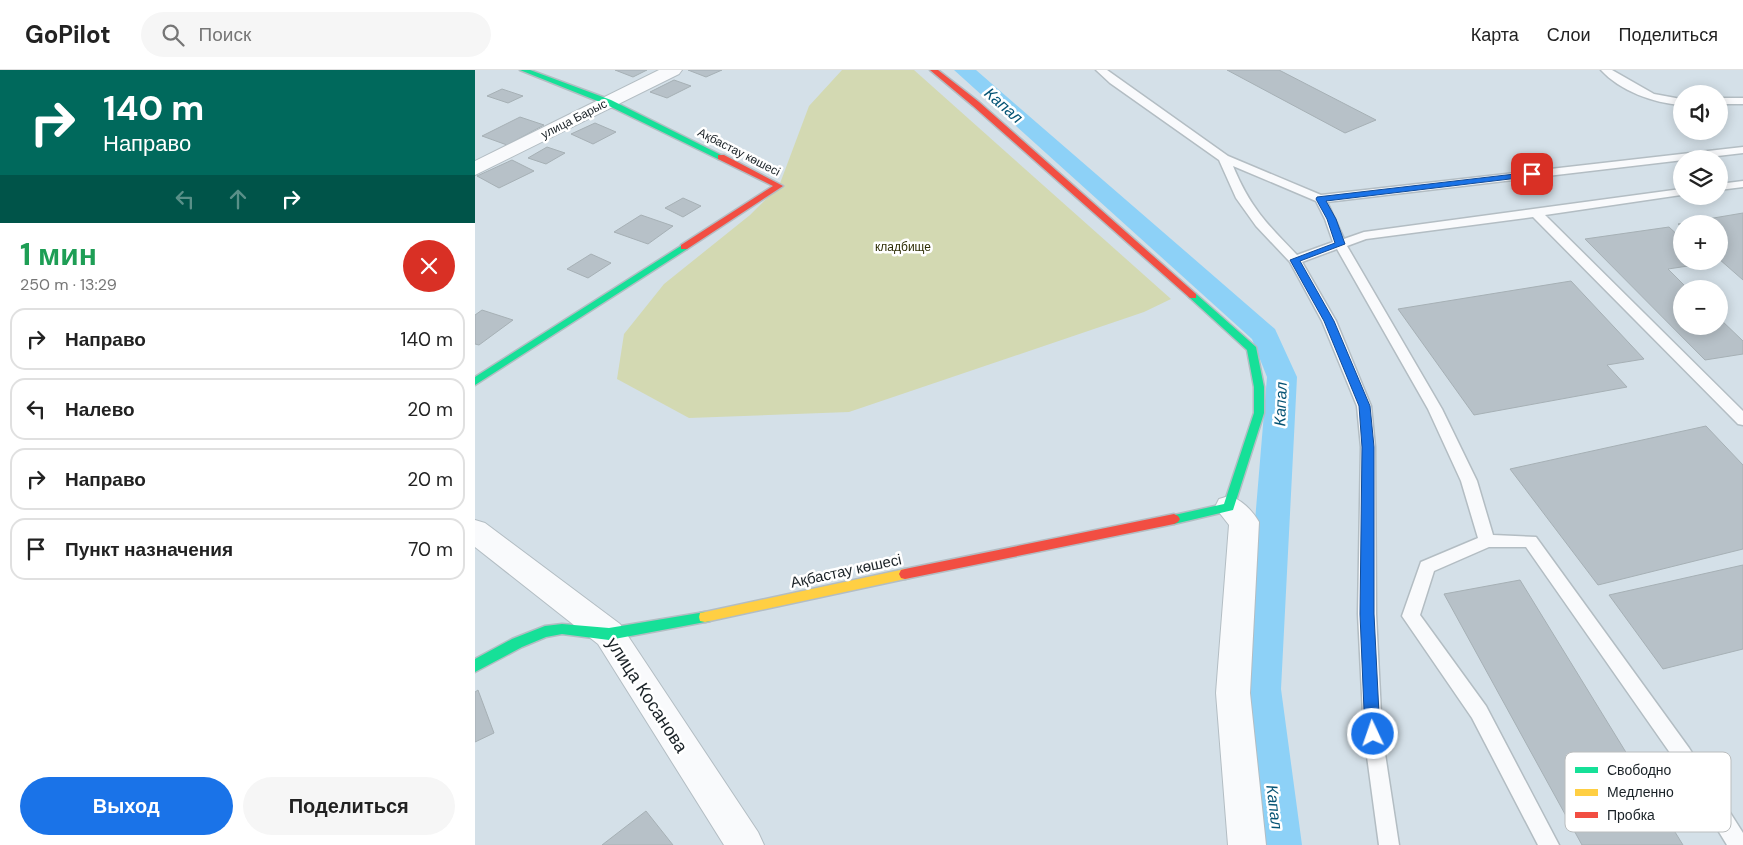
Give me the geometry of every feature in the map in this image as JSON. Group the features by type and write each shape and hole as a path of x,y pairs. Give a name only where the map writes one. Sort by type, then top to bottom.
{"street":[{"name":"Ақбастау көшесі","path":"475,382 779,186 607,102 524,70"},
{"name":"улица Барыс","path":"475,170 673,70"},
{"path":"934,70 976,104 1252,349 1259,387 1259,413 1229,507 1244,522 1233,693 1247,845"},
{"name":"Ақбастау көшесі","path":"475,666 517,644 545,632 562,628 609,634 679,624 773,602 1229,507"},
{"name":"улица Косанова","path":"475,532 609,634 745,845"}],"lane":[{"path":"1101,70 1113,81 1224,158 1320,199 1743,150"},
{"path":"1606,70 1626,84 1649,96 1673,100"},
{"path":"1728,101 1743,101"},
{"path":"1224,158 1240,196 1260,224 1295,260 1329,321 1364,406 1368,447 1367,614 1373,734 1389,845"},
{"path":"1728,186 1743,184"},
{"path":"1295,260 1364,236 1673,193"},
{"path":"1320,199 1331,219 1340,244 1435,409 1469,481 1487,540"},
{"path":"1536,212 1743,420"},
{"path":"1549,845 1479,712 1411,616 1427,568 1487,540 1530,541 1681,752"},
{"path":"1731,832 1739,845"}],"green space":[{"name":"кладбище","path":"842,70 914,70 1171,299 1144,312 849,412 689,418 617,379 624,334 664,284 750,215 779,186 809,106"}],"building":[{"path":"615,70 647,70 633,77"},
{"path":"688,70 722,70 706,77"},
{"path":"1227,70 1279,70 1376,120 1345,133"},
{"path":"674,80 691,86 667,98 650,92"},
{"path":"502,89 523,96 508,103 487,96"},
{"path":"520,117 544,125 507,145 482,136"},
{"path":"595,123 616,132 593,144 571,134"},
{"path":"547,147 565,153 546,164 528,158"},
{"path":"512,160 534,171 499,188 477,176"},
{"path":"683,198 701,206 683,217 665,208"},
{"path":"1743,213 1743,280 1728,267 1728,216"},
{"path":"641,215 673,226 648,244 614,232"},
{"path":"1669,227 1673,231 1673,268 1668,269 1679,280 1673,280 1673,328 1585,239"},
{"path":"591,254 611,263 588,278 567,269"},
{"path":"1571,281 1644,359 1607,365 1627,387 1474,415 1398,309"},
{"path":"482,310 513,320 479,345 475,344 475,315"},
{"path":"1728,327 1743,341 1743,354 1705,360 1680,335 1728,335"},
{"path":"1706,426 1743,465 1743,549 1598,585 1510,469"},
{"path":"1743,565 1743,649 1663,669 1609,595"},
{"path":"1520,580 1626,752 1565,752 1565,814 1444,594"},
{"path":"478,690 494,733 475,742 475,692"},
{"path":"646,811 673,845 602,845"},
{"path":"1575,832 1675,832 1683,845 1582,845"}],"waterway":[{"name":"Капал","path":"964,70 1265,335 1282,377 1261,689 1280,845"}],"traffic: fast":[{"path":"524,70 608,102 721,157"},
{"path":"475,382 684,247"},
{"path":"1174,519 1229,507 1259,413 1259,387 1252,349 1193,296"},
{"path":"475,666 517,643 545,632 562,629 609,634 705,617"}],"traffic: slow":[{"path":"705,617 905,574"}],"traffic: jam":[{"path":"934,70 976,104 1193,296"},
{"path":"684,247 779,186 721,157"},
{"path":"905,574 1174,519"}],"route":[{"path":"1373,734 1367,614 1368,447 1364,406 1329,321 1295,260 1340,244 1331,219 1320,199 1532,174"}]}
